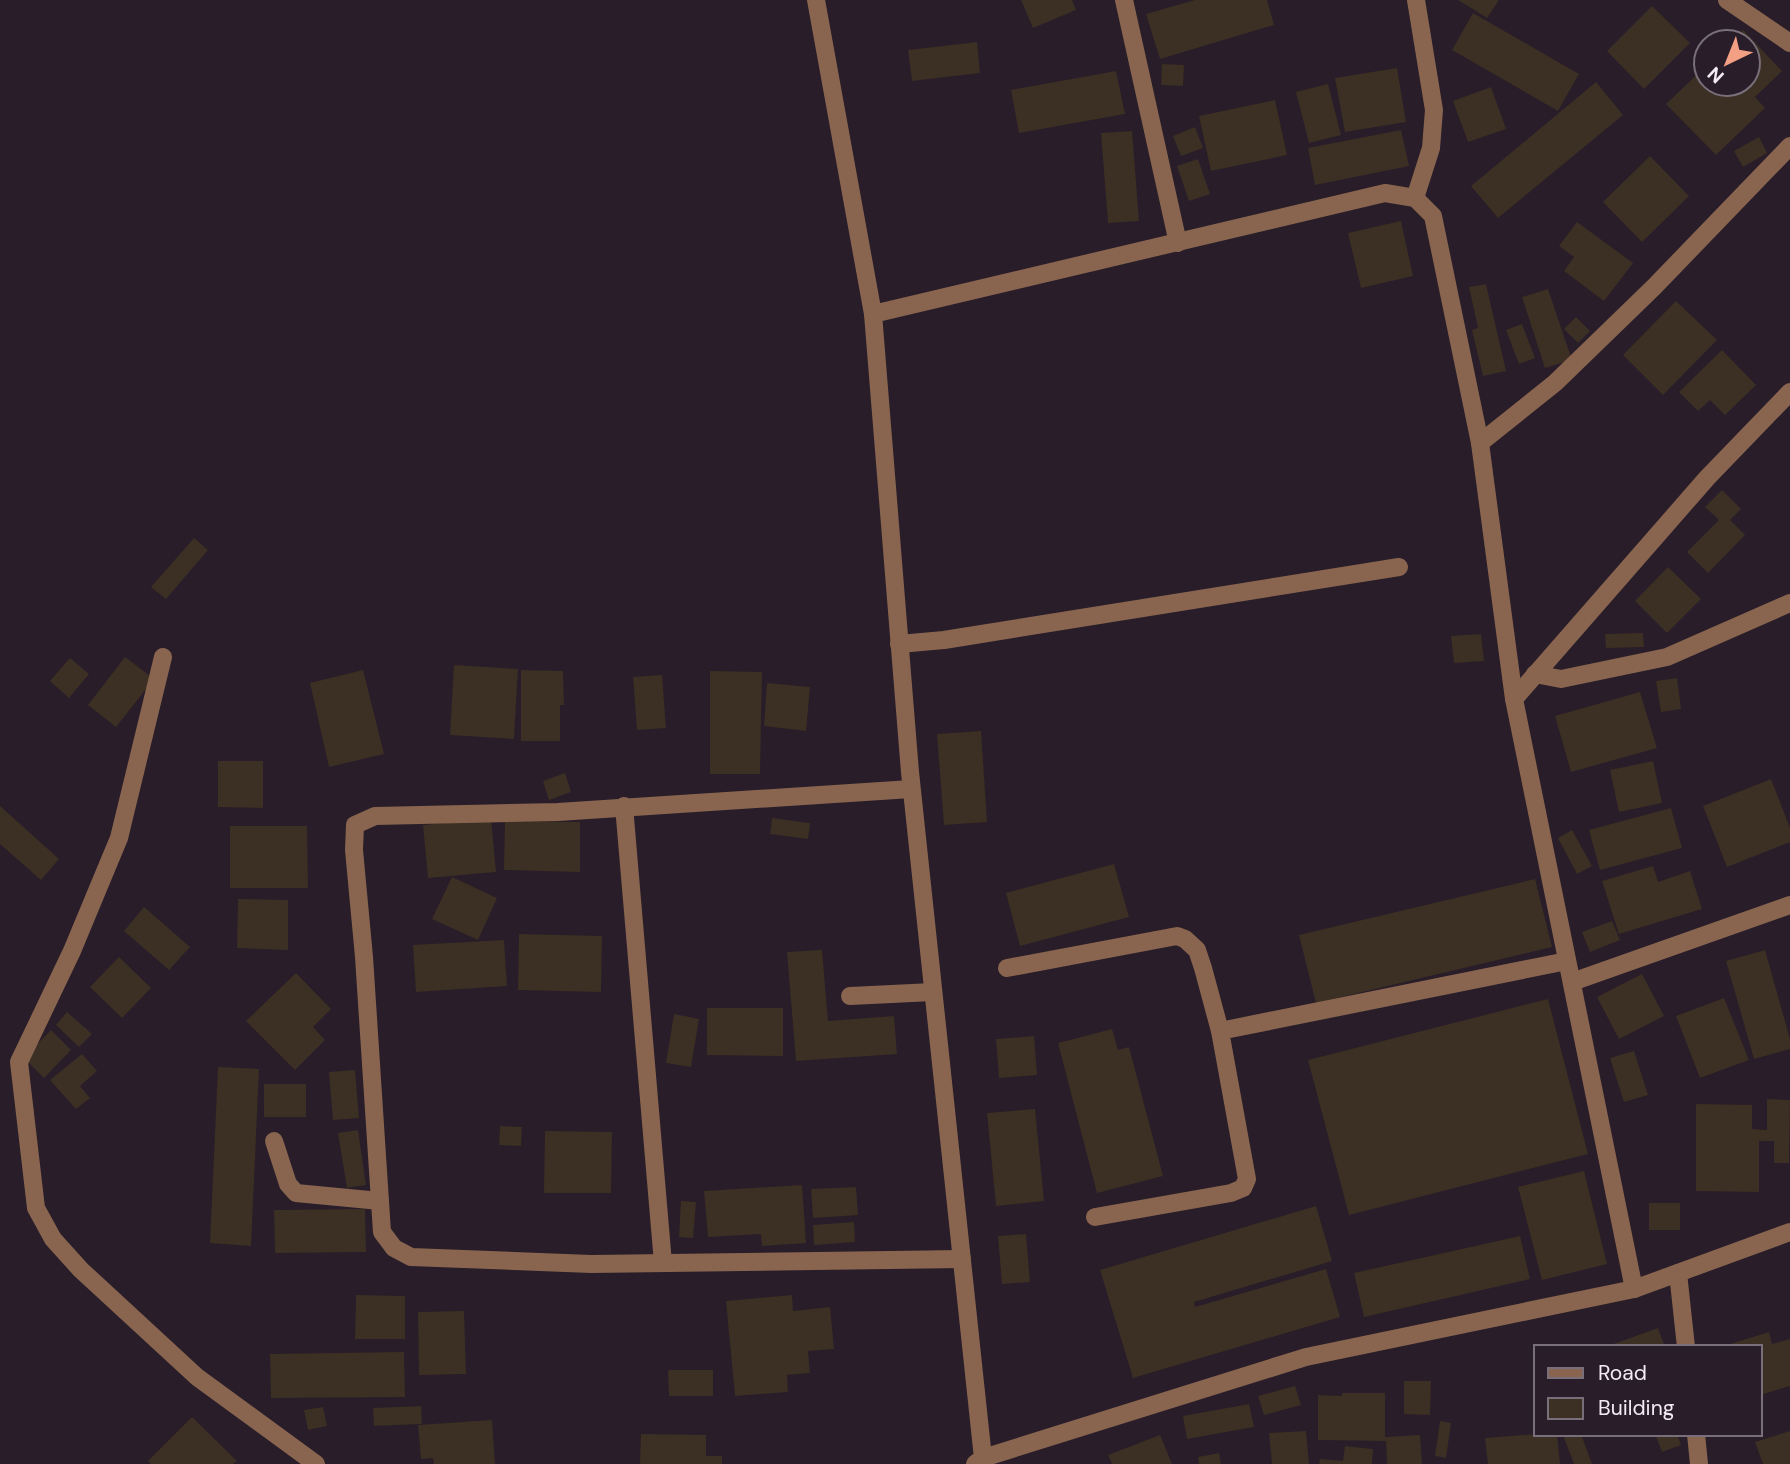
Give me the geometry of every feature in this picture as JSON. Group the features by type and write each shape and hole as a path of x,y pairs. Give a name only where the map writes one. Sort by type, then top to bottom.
{"street":[{"path":"816,0 873,314 911,789 962,1259 979,1461 1306,1357 1634,1289 1790,1232"},
{"path":"1124,0 1178,243"},
{"path":"1415,198 1431,148 1434,110 1416,0"},
{"path":"1727,0 1790,43"},
{"path":"1480,443 1555,383 1654,287 1790,146"},
{"path":"873,314 1385,193 1415,198 1433,215 1480,443 1514,699 1634,1289"},
{"path":"1514,699 1707,478 1790,392"},
{"path":"900,644 958,638 1399,568"},
{"path":"1535,674 1561,679 1667,657 1790,603"},
{"path":"163,657 119,838 72,951 19,1062 36,1208 53,1239 81,1270 197,1377 316,1464"},
{"path":"911,789 558,812 375,816 355,825 382,1232 394,1248 411,1257 591,1264 962,1259"},
{"path":"624,806 663,1263"},
{"path":"1572,982 1790,905"},
{"path":"1007,968 1177,936 1185,939 1197,950 1220,1031 1247,1179 1242,1188 1231,1193 1094,1217"},
{"path":"1220,1031 1567,961"},
{"path":"850,996 933,992"},
{"path":"274,1141 288,1184 296,1193 380,1202"},
{"path":"1678,1273 1686,1345"},
{"path":"1696,1436 1699,1464"}],"building":[{"path":"1021,0 1072,0 1076,10 1033,28"},
{"path":"1195,0 1267,0 1274,25 1160,59 1146,14"},
{"path":"1458,0 1499,0 1487,18"},
{"path":"1652,6 1690,43 1644,89 1607,51"},
{"path":"1473,13 1579,74 1558,111 1452,50"},
{"path":"977,42 980,73 912,81 908,50"},
{"path":"1762,50 1782,71 1762,90"},
{"path":"1162,64 1184,65 1183,86 1161,85"},
{"path":"1397,68 1406,122 1345,132 1335,78"},
{"path":"1116,71 1125,114 1019,133 1011,90"},
{"path":"1692,79 1692,98 1756,98 1765,108 1716,155 1666,104"},
{"path":"1596,82 1623,115 1498,218 1471,186"},
{"path":"1328,84 1341,135 1309,143 1296,92"},
{"path":"1491,87 1506,129 1468,142 1453,101"},
{"path":"1275,100 1287,155 1211,171 1199,116"},
{"path":"1195,127 1203,148 1181,156 1173,136"},
{"path":"1401,130 1409,166 1315,185 1308,148"},
{"path":"1132,131 1139,221 1108,223 1101,133"},
{"path":"1759,137 1767,153 1743,167 1734,151"},
{"path":"1650,156 1689,196 1642,242 1603,202"},
{"path":"1198,159 1210,194 1189,201 1177,166"},
{"path":"1401,221 1413,276 1361,288 1348,233"},
{"path":"1577,222 1633,263 1604,301 1564,271 1574,257 1559,246"},
{"path":"1486,284 1506,371 1483,376 1472,330 1478,328 1469,287"},
{"path":"1548,289 1572,360 1545,368 1522,297"},
{"path":"1676,301 1717,340 1663,395 1623,355"},
{"path":"1576,317 1590,331 1578,343 1564,329"},
{"path":"1522,324 1535,358 1519,364 1506,330"},
{"path":"1722,350 1756,385 1725,415 1710,400 1698,411 1679,392"},
{"path":"1722,490 1741,509 1730,520 1745,535 1708,573 1687,552 1719,520 1705,507"},
{"path":"194,538 208,550 166,599 151,587"},
{"path":"1668,567 1701,599 1667,633 1635,601"},
{"path":"1643,633 1644,647 1606,648 1605,634"},
{"path":"1481,634 1484,661 1454,663 1451,636"},
{"path":"125,657 154,679 116,727 88,705"},
{"path":"70,658 89,674 69,698 50,681"},
{"path":"454,665 518,669 514,739 450,735"},
{"path":"363,670 384,754 329,767 310,683"},
{"path":"521,670 563,671 564,705 560,705 560,741 521,741"},
{"path":"710,671 762,672 760,774 710,774"},
{"path":"662,675 666,728 637,730 633,677"},
{"path":"1677,678 1681,709 1661,712 1656,681"},
{"path":"767,683 810,687 806,731 764,726"},
{"path":"1640,692 1657,748 1571,772 1555,716"},
{"path":"981,731 987,822 944,825 937,734"},
{"path":"218,761 263,761 263,808 218,807"},
{"path":"1653,761 1662,803 1619,812 1610,770"},
{"path":"565,773 571,792 549,800 543,781"},
{"path":"1771,779 1790,828 1790,842 1727,867 1703,806"},
{"path":"0,806 59,859 41,880 0,844"},
{"path":"1671,808 1682,848 1600,870 1589,830"},
{"path":"772,818 810,823 808,839 770,834"},
{"path":"491,819 496,872 428,878 423,825"},
{"path":"505,821 580,822 580,872 504,870"},
{"path":"230,826 307,826 308,888 230,888"},
{"path":"1572,830 1592,866 1577,874 1558,838"},
{"path":"1114,864 1129,917 1020,946 1006,893"},
{"path":"1653,866 1658,882 1690,871 1702,909 1619,934 1602,881"},
{"path":"452,877 497,898 478,940 432,919"},
{"path":"1535,879 1552,947 1316,1003 1299,935"},
{"path":"238,899 288,900 288,950 237,948"},
{"path":"144,907 190,947 169,970 124,931"},
{"path":"1612,921 1620,940 1590,952 1582,932"},
{"path":"519,934 602,936 601,992 518,990"},
{"path":"504,940 507,986 416,992 413,945"},
{"path":"822,950 828,1021 894,1016 897,1054 796,1061 787,952"},
{"path":"1765,950 1790,1039 1790,1049 1754,1059 1726,961"},
{"path":"119,957 151,988 122,1018 90,987"},
{"path":"296,973 331,1009 313,1027 325,1040 295,1070 246,1021"},
{"path":"1642,974 1664,1016 1619,1039 1597,997"},
{"path":"1724,998 1749,1060 1700,1078 1676,1016"},
{"path":"1548,999 1588,1154 1349,1215 1308,1060"},
{"path":"707,1008 783,1008 783,1056 707,1055"},
{"path":"67,1012 92,1034 79,1047 56,1025"},
{"path":"674,1014 699,1019 691,1067 666,1063"},
{"path":"1112,1029 1118,1050 1129,1047 1163,1176 1097,1193 1058,1043"},
{"path":"51,1030 71,1050 44,1078 24,1058"},
{"path":"1034,1036 1037,1075 999,1078 996,1039"},
{"path":"1634,1051 1648,1095 1624,1102 1610,1058"},
{"path":"82,1054 97,1071 80,1086 90,1098 76,1109 50,1080"},
{"path":"218,1067 259,1069 251,1246 210,1243"},
{"path":"355,1070 359,1118 333,1120 329,1072"},
{"path":"264,1084 306,1084 306,1117 264,1117"},
{"path":"1767,1099 1790,1100 1789,1163 1774,1163 1774,1141 1759,1141 1759,1192 1696,1191 1696,1104 1752,1105 1752,1129 1767,1130"},
{"path":"1035,1109 1044,1201 996,1206 987,1113"},
{"path":"500,1126 522,1127 521,1146 499,1145"},
{"path":"358,1130 366,1185 347,1188 338,1133"},
{"path":"545,1131 612,1132 611,1193 544,1193"},
{"path":"1584,1171 1607,1264 1542,1280 1518,1187"},
{"path":"802,1185 806,1243 762,1246 761,1234 708,1237 704,1191"},
{"path":"856,1187 858,1215 813,1218 811,1189"},
{"path":"681,1201 696,1202 693,1238 679,1237"},
{"path":"1649,1203 1680,1203 1680,1230 1649,1230"},
{"path":"1316,1206 1332,1261 1194,1302 1195,1307 1326,1269 1340,1317 1133,1378 1100,1270"},
{"path":"365,1209 366,1252 275,1253 274,1210"},
{"path":"854,1222 855,1242 814,1245 813,1225"},
{"path":"1026,1234 1030,1282 1002,1284 998,1236"},
{"path":"1520,1236 1530,1279 1364,1317 1354,1273"},
{"path":"356,1295 405,1296 405,1339 355,1339"},
{"path":"792,1295 793,1311 830,1307 834,1349 808,1351 810,1373 787,1375 788,1392 735,1396 726,1301"},
{"path":"464,1311 466,1374 419,1375 418,1312"},
{"path":"1658,1328 1664,1345 1611,1345"},
{"path":"1769,1332 1772,1344 1790,1339 1790,1386 1762,1394 1762,1345 1727,1345"},
{"path":"404,1352 405,1397 271,1398 270,1354"},
{"path":"668,1370 713,1370 713,1396 669,1396"},
{"path":"1404,1381 1431,1381 1430,1415 1404,1414"},
{"path":"1295,1386 1301,1405 1264,1415 1258,1396"},
{"path":"1342,1393 1385,1393 1385,1437 1420,1435 1422,1464 1387,1464 1386,1441 1318,1440 1318,1395 1342,1396"},
{"path":"1249,1404 1254,1427 1187,1439 1183,1416"},
{"path":"421,1406 422,1424 374,1426 373,1408"},
{"path":"323,1407 327,1426 308,1430 304,1410"},
{"path":"192,1417 237,1461 233,1464 151,1464 148,1461"},
{"path":"492,1420 495,1464 434,1464 433,1458 421,1459 418,1425"},
{"path":"1440,1421 1451,1423 1446,1458 1435,1456"},
{"path":"1306,1431 1309,1464 1272,1464 1269,1433"},
{"path":"1790,1431 1790,1464 1763,1464 1755,1442"},
{"path":"641,1434 706,1435 706,1456 722,1456 722,1464 640,1464"},
{"path":"1534,1434 1557,1436 1560,1464 1488,1464 1485,1438"},
{"path":"1160,1435 1172,1464 1112,1464 1108,1455"},
{"path":"1563,1436 1582,1436 1592,1464 1574,1464"},
{"path":"1656,1436 1678,1436 1681,1445 1662,1452"},
{"path":"1345,1446 1373,1449 1372,1464 1319,1464 1320,1459 1343,1461"},
{"path":"1219,1453 1221,1464 1199,1464 1198,1457"}]}
